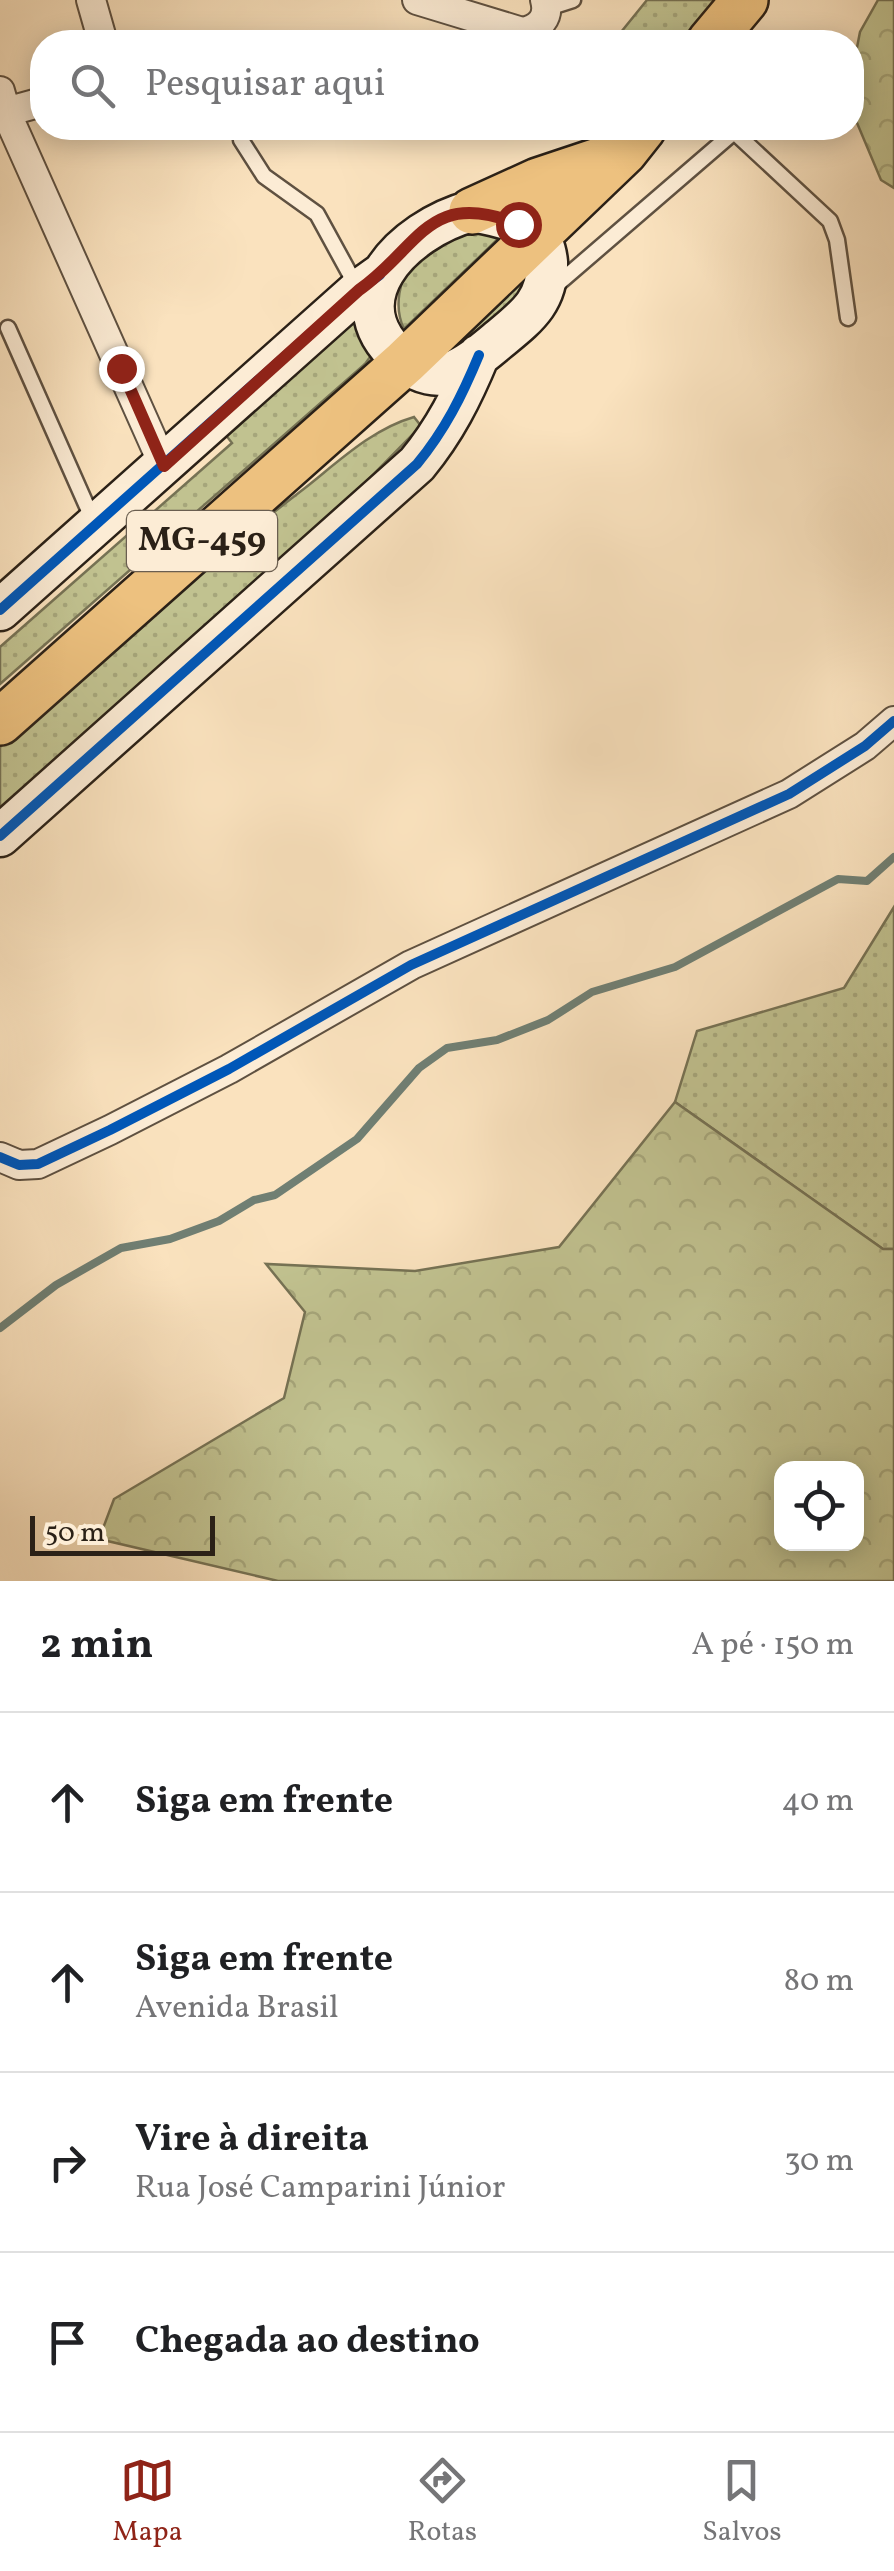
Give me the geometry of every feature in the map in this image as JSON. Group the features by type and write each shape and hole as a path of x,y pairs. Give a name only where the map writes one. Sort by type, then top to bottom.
{"main road":[{"path":"720,30 745,0"},
{"path":"472,211 634,140"},
{"name":"MG-459","path":"0,722 404,362 634,140"}],"street":[{"path":"91,0 99,30"},
{"path":"417,0 515,30"},
{"path":"534,30 555,3"},
{"path":"30,102 3,102 164,466"},
{"path":"0,610 369,282 412,238 444,218 472,211 498,216 538,236 546,250 546,284 529,315 479,356 450,373 418,371 404,362 386,341 377,322 369,282"},
{"path":"0,836 417,464 440,436 479,356"},
{"path":"0,1157 19,1166 38,1164 110,1130 228,1069 411,964 790,794 865,746 894,721"}],"lane":[{"path":"241,140 264,176 317,214 369,282"},
{"path":"541,299 721,140"},
{"path":"743,140 830,221 837,240 848,318"},
{"path":"8,328 96,525"}],"green space":[{"path":"647,0 728,0 703,30 623,30"},
{"path":"878,0 894,0 894,188 881,180 864,140 861,30"},
{"path":"464,231 501,236 404,329 399,293 409,267 425,252"},
{"path":"536,267 494,323 466,346 437,361"},
{"path":"349,323 360,324 373,353 365,364 0,684 0,647 232,443 218,425"},
{"path":"414,417 421,426 308,541 0,820 0,747 150,615 343,457 370,438"},
{"path":"894,907 894,1249 883,1249 675,1102 697,1031 844,988"},
{"path":"675,1102 883,1249 894,1249 894,1581 278,1581 99,1539 114,1499 284,1398 305,1312 266,1264 415,1271 559,1247"}],"waterway":[{"path":"0,1328 56,1285 121,1248 170,1239 219,1221 254,1200 275,1195 357,1139 419,1068 447,1048 497,1040 548,1020 592,992 675,967 838,879 867,881 894,857"}],"cycle path":[{"path":"0,610 380,275"},
{"path":"0,836 417,464 452,412 479,355"},
{"path":"0,1157 19,1165 38,1164 110,1130 229,1069 411,965 789,794 865,746 894,721"}],"route":[{"path":"121,368 164,466 380,275 412,238 444,218 472,211 518,224"}]}
